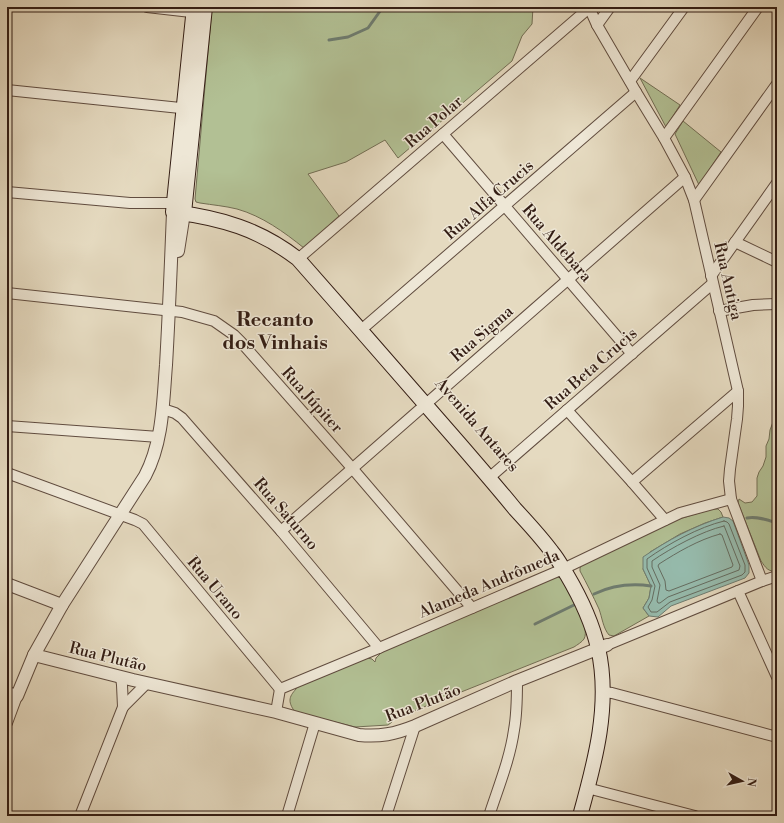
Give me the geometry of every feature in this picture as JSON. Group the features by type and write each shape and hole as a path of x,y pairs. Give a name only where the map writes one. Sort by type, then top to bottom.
{"main road":[{"path":"179,208 199,10"},
{"name":"Avenida Antares","path":"179,208 222,211 251,221 284,238 364,327 492,475 560,547 567,567 582,582 593,604 602,647 611,667 607,693 607,739 592,789 580,816"},
{"name":"Avenida Antares","path":"589,816 592,789"}],"street":[{"path":"147,7 199,10"},
{"path":"597,25 610,7"},
{"path":"630,81 684,7"},
{"path":"664,138 758,7"},
{"name":"Rua Antiga","path":"589,8 597,25 664,138 685,177 694,200 738,391 737,419 729,481 732,499 762,581"},
{"name":"Rua Polar","path":"301,256 589,8"},
{"path":"694,200 777,84"},
{"path":"7,90 189,109"},
{"name":"Rua Alfa Crucis","path":"364,327 636,92"},
{"name":"Rua Aldebara","path":"443,134 632,354"},
{"name":"Rua Sigma","path":"281,530 685,177"},
{"name":"Rua Beta Crucis","path":"492,475 632,354 712,280 735,242 777,183"},
{"name":"Avenida Antares","path":"7,192 179,208"},
{"path":"7,723 12,694 62,605 151,466 159,437 179,208"},
{"path":"735,242 777,262"},
{"name":"Rua Júpiter","path":"7,293 182,312 214,321 234,335 352,468 472,608"},
{"path":"719,311 753,305 776,304"},
{"path":"632,482 738,391"},
{"name":"Rua Saturno","path":"162,409 175,413 182,418 281,530 379,648"},
{"path":"567,410 665,520"},
{"path":"7,426 159,437"},
{"name":"Rua Urano","path":"7,473 143,524 280,689"},
{"name":"Alameda Andrômeda","path":"280,689 567,567 680,513 732,499"},
{"name":"Rua Plutão","path":"34,655 121,677 276,712 359,735 384,735 415,726 517,681 777,576"},
{"path":"7,584 62,605"},
{"path":"738,591 777,677"},
{"path":"121,677 123,707"},
{"path":"489,816 509,755 513,737 517,709 517,681"},
{"path":"80,816 123,707 147,683"},
{"path":"276,712 280,689"},
{"path":"607,693 777,736"},
{"path":"288,816 315,723"},
{"path":"386,816 415,726"},
{"path":"592,789 695,816"}],"shaded area":[{"path":"212,7 533,7 532,24 522,36 512,61 398,158 385,140 346,162 308,174 339,216 304,248 281,230 246,212 228,207 196,202 195,199"},
{"path":"640,78 680,105 666,127"},
{"path":"683,121 721,152 699,185 675,134"},
{"path":"777,419 777,571 771,571 764,566 761,561 738,503 739,499 745,503 752,502 757,496 757,478 766,457 766,446 769,439 770,430 773,422"},
{"path":"712,509 718,509 723,517 680,534 650,552 643,569 651,586 649,598 643,608 649,616 614,636 609,635 604,626 599,609 580,571 583,562 666,523"},
{"path":"556,577 563,578 585,626 584,639 574,647 401,716 392,716 392,722 388,725 355,727 295,712 292,708 290,699 298,687 367,658 372,659 375,662 376,658 382,652"}],"water":[{"path":"723,517 729,518 733,521 749,565 749,573 745,578 671,606 658,617 649,616 643,608 649,598 651,586 643,569 643,557 682,534"}],"waterway":[{"path":"329,40 348,37 368,28 383,7"},
{"path":"747,518 759,518 777,523"},
{"path":"594,594 622,586 651,586"},
{"path":"535,624 574,605"}],"district":[{"name":"Recanto dos Vinhais","path":"275,332"}]}
